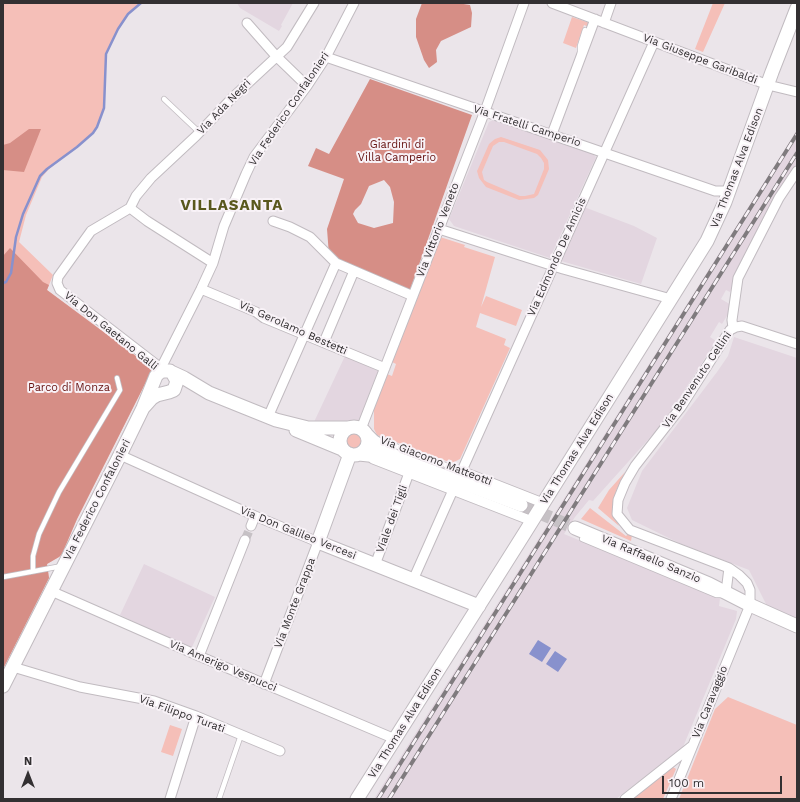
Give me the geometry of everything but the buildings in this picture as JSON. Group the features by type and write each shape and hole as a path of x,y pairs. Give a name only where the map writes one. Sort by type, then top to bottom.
{"street":[{"name":"Via Ada Negri","path":"130,208 136,196 151,178 200,133 232,98 287,47 314,3"},
{"name":"Via Federico Confalonieri","path":"3,686 143,408 163,374 163,364 201,289 212,263 224,226 254,157 307,86 326,57 354,3"},
{"name":"Via Vittorio Veneto","path":"359,430 385,368 485,111 524,3"},
{"name":"Via Giuseppe Garibaldi","path":"552,3 768,85 797,92"},
{"path":"552,134 581,57 599,21 612,3"},
{"name":"Via Thomas Alva Edison","path":"356,799 479,606 707,241 729,191 797,8"},
{"path":"247,23 276,56 307,86"},
{"name":"Via Edmondo De Amicis","path":"464,472 463,468 467,457 654,42"},
{"name":"Via Fratelli Camperio","path":"326,57 715,191 729,191"},
{"name":"Via Benvenuto Cellini","path":"750,605 750,590 747,583 739,575 729,568 637,534 626,526 617,514 618,500 625,483 635,466 682,406 730,330 733,328 732,320 738,278 779,198 797,171"},
{"path":"130,208 147,221 212,263"},
{"name":"Via Don Gaetano Galli","path":"130,208 91,231 58,277 57,283 60,290 157,365 163,374"},
{"path":"273,221 290,227 310,237 336,263 413,296"},
{"path":"439,229 650,295 671,300"},
{"path":"272,419 305,335 336,263"},
{"path":"324,342 354,271"},
{"name":"Via Gerolamo Bestetti","path":"201,289 256,312 264,318 385,368"},
{"path":"733,328 742,326 797,344"},
{"path":"163,374 174,374 177,380 177,384 170,391 161,392 157,388 155,383 163,374"},
{"name":"Via Giacomo Matteotti","path":"163,374 272,419 310,437 532,520"},
{"name":"Via Giacomo Matteotti","path":"170,391 184,388 209,393"},
{"name":"Via Federico Confalonieri","path":"143,408 152,398 170,391"},
{"name":"Via Giacomo Matteotti","path":"272,419 314,428 359,430 399,458 521,505"},
{"path":"359,430 368,440 367,446 363,451 350,452 340,443 340,438 343,432 359,430"},
{"name":"Via Giacomo Matteotti","path":"350,452 399,458"},
{"name":"Via Monte Grappa","path":"264,684 342,478 350,452"},
{"name":"Via Don Galileo Vercesi","path":"120,455 254,516 479,606"},
{"name":"Via Giacomo Matteotti","path":"464,472 543,503"},
{"name":"Viale dei Tigli","path":"376,565 409,473"},
{"path":"413,580 453,490"},
{"path":"251,526 254,516"},
{"name":"Via Raffaello Sanzio","path":"576,528 702,580 750,605 797,626"},
{"path":"199,656 245,540"},
{"path":"726,592 729,568"},
{"name":"Via Amerigo Vespucci","path":"51,591 264,684 395,739"},
{"name":"Via Caravaggio","path":"671,799 750,605"},
{"name":"Via Filippo Turati","path":"13,667 80,687 154,701 196,716 280,751"},
{"path":"170,799 196,716"},
{"path":"625,799 693,745"}],"lane":[{"path":"581,57 579,51 585,30"},
{"path":"501,65 506,63 508,60 515,40"},
{"path":"164,99 200,133"},
{"path":"33,571 33,556 39,534 59,492 120,390 118,378"},
{"name":"Via Giacomo Matteotti","path":"359,430 464,472"},
{"name":"Via Raffaello Sanzio","path":"582,540 716,595 723,595 726,592"},
{"path":"3,577 64,566"},
{"path":"219,799 241,735"}],"shaded area":[{"path":"237,3 293,3 279,31 240,8"},
{"path":"493,120 591,152 596,157 550,258 454,226 449,219 489,122"},
{"path":"797,130 797,163 777,197 730,292 726,290 721,299 733,306 722,324 719,322 710,337 716,341 664,422 593,501 589,500 575,517 564,534 720,598 719,606 737,611 736,619 683,747 616,799 374,799"},
{"path":"584,207 634,226 657,238 641,284 561,261"},
{"path":"734,337 797,358 797,621 768,608 749,570 679,543 632,520 627,508 642,471 728,356"},
{"path":"345,356 378,371 358,423 314,422"},
{"path":"144,564 215,597 192,647 157,633 120,615"}],"green space":[{"name":"Parco di Monza","path":"3,3 141,3 128,14 118,29 106,54 104,108 97,127 93,134 49,169 42,177 26,215 19,242 53,275 47,290 152,368 152,370 77,519 62,554 47,564 49,578 3,669"},
{"path":"422,3 457,3 470,5 472,13 471,27 441,41 436,50 437,62 429,68 424,60 416,37 416,19"},
{"path":"713,3 725,3 703,52 695,49"},
{"path":"572,17 590,23 589,27 584,25 576,48 563,43"},
{"name":"Giardini di Villa Camperio","path":"370,79 472,115 410,290 329,255 327,229 344,179 308,166 316,148 329,154","holes":["384,180 390,187 394,202 393,223 374,228 358,223 353,214 361,204 369,186"]},
{"path":"29,129 41,129 24,172 3,170 3,145 10,143"},
{"path":"501,137 540,150 548,160 549,169 538,195 534,198 519,200 486,187 479,178 477,171 489,144 495,139","holes":["499,142 504,142 537,154 544,163 544,169 534,194 520,196 484,180 482,172 493,146"]},
{"path":"437,236 495,257 481,307 486,296 522,310 516,326 480,313 476,327 506,339 504,345 510,348 460,459 452,463 377,435 374,429 374,409 387,374 392,376 396,364 392,362 414,305"},
{"name":"Parco di Monza","path":"10,248 43,282 49,285 47,290 152,368 152,370 77,519 62,554 47,564 49,578 3,669 3,256"},
{"path":"353,433 360,438 361,441 356,448 353,449 346,444 345,441 350,434"},
{"path":"625,472 616,491 613,503 614,515 619,526 598,508 609,490"},
{"path":"590,508 626,536 629,533 632,535 631,541 581,519"},
{"path":"728,697 797,725 797,799 679,799 715,709"},
{"path":"170,725 182,729 173,756 161,752"},
{"path":"673,767 676,769 663,799 632,799"}],"water":[{"path":"538,640 551,648 542,662 529,654"},
{"path":"555,651 567,659 558,672 546,664"}],"waterway":[{"path":"3,283 6,282 11,273 16,237 23,214 40,176 77,147 93,133 97,127 104,108 106,54 118,29 128,14 141,3"}],"tunnel":[{"path":"521,505 575,528"},
{"path":"245,540 251,526"}],"railway":[{"path":"378,799 797,134"},
{"path":"389,799 797,153"}],"district":[{"name":"VILLASANTA","path":"232,206"}]}
